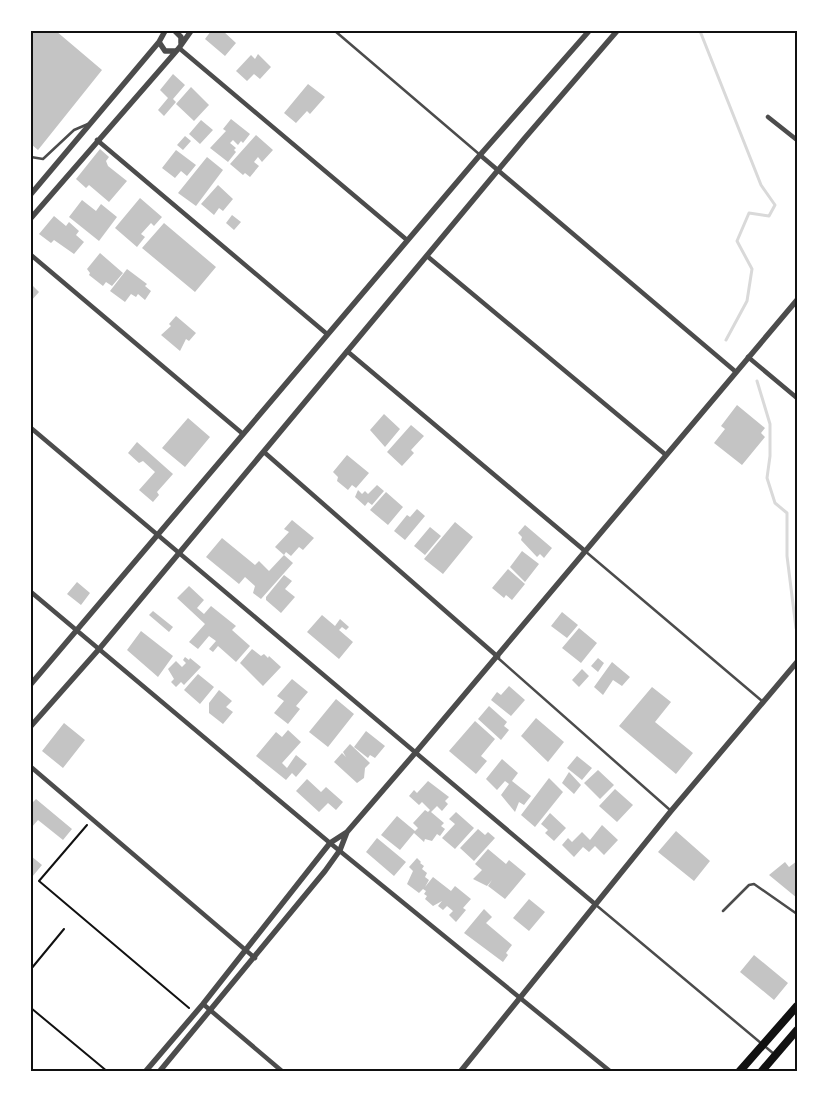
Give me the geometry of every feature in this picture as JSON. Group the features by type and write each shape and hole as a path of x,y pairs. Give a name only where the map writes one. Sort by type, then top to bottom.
{"main road":[{"path":"739,1072 762,1043 797,1006"},
{"path":"761,1072 797,1030"}],"street":[{"path":"31,194 159,42 165,31"},
{"path":"175,31 181,37 178,47"},
{"path":"31,218 191,31"},
{"path":"31,684 327,334 589,31"},
{"path":"31,726 100,648 498,170 617,31"},
{"path":"159,42 165,51 178,47"},
{"path":"178,47 408,240"},
{"path":"768,117 797,140"},
{"path":"97,140 327,334"},
{"path":"480,155 736,372"},
{"path":"31,255 243,434"},
{"path":"427,256 666,455"},
{"path":"145,1072 203,1004 330,842 347,832 498,658 585,551 797,300"},
{"path":"348,351 585,551"},
{"path":"748,358 797,398"},
{"path":"31,428 595,904"},
{"path":"264,452 498,658"},
{"path":"31,592 330,842 611,1072"},
{"path":"460,1072 671,811 797,662"},
{"path":"31,767 255,958"},
{"path":"159,1072 325,871 340,850 347,832"},
{"path":"203,1004 283,1072"}],"lane":[{"path":"335,31 480,155"},
{"path":"31,156 43,159 74,130 92,122"},
{"path":"585,551 763,702"},
{"path":"498,658 671,811"},
{"path":"723,911 750,885 754,884 760,886 797,914"},
{"path":"595,904 775,1055"}],"path":[{"path":"92,819 39,881 195,1013"},
{"path":"31,969 64,929"},
{"path":"31,1008 108,1072"}],"building":[{"path":"31,31 56,31 102,70 38,150 31,144"},
{"path":"211,31 223,31 236,43 225,56 205,39"},
{"path":"258,54 271,67 260,79 254,74 247,81 236,71 251,55 255,59"},
{"path":"173,74 185,85 173,99 176,102 164,116 158,110 168,98 160,90"},
{"path":"308,84 325,97 310,114 307,111 296,123 284,113"},
{"path":"191,87 209,105 194,121 176,104"},
{"path":"231,119 250,134 243,143 241,141 238,145 233,140 230,143 236,148 234,150 236,152 228,162 210,148 226,131 223,129"},
{"path":"201,120 213,130 200,144 189,134"},
{"path":"256,135 273,150 262,162 258,157 254,162 259,166 250,177 245,173 243,175 230,164"},
{"path":"185,136 191,141 183,150 177,145"},
{"path":"100,149 109,157 106,161 108,166 127,181 109,202 89,185 86,188 76,179"},
{"path":"176,150 196,165 187,176 181,171 175,178 162,168"},
{"path":"207,157 223,170 196,206 178,193"},
{"path":"218,185 233,199 223,211 219,208 214,215 201,204"},
{"path":"140,198 162,217 154,226 151,223 141,234 145,237 137,247 115,228"},
{"path":"82,200 96,211 101,204 117,217 99,241 69,217"},
{"path":"232,215 241,222 234,230 226,223"},
{"path":"54,216 66,226 69,222 79,231 76,235 84,242 74,254 54,240 51,243 39,234"},
{"path":"164,223 216,267 195,292 142,248"},
{"path":"100,253 123,273 112,286 106,282 103,286 89,275 90,273 87,269"},
{"path":"127,269 147,284 145,286 151,291 145,300 138,294 136,297 131,294 125,302 110,291"},
{"path":"31,284 39,292 31,301"},
{"path":"176,316 196,333 189,341 186,339 180,351 161,335 171,326 169,324"},
{"path":"737,405 765,428 761,433 765,437 742,465 714,443 725,429 721,426"},
{"path":"384,414 400,429 385,447 370,430"},
{"path":"188,418 210,437 185,467 162,448"},
{"path":"411,425 424,436 411,450 414,453 402,466 387,452"},
{"path":"137,442 173,474 157,492 159,495 153,502 139,490 155,472 143,461 139,463 128,453"},
{"path":"347,455 369,473 356,488 352,485 348,490 337,481 338,477 333,472"},
{"path":"377,485 384,491 372,505 368,502 365,506 355,497 358,490 362,494 365,491 368,494"},
{"path":"386,492 403,507 388,525 370,510"},
{"path":"417,509 425,516 405,540 394,531 407,515 410,517"},
{"path":"292,520 314,538 303,550 299,547 291,556 286,552 284,555 275,547 289,532 284,529"},
{"path":"455,522 473,537 443,574 424,559"},
{"path":"525,525 552,548 544,558 540,554 537,557 521,540 522,537 518,533"},
{"path":"430,527 441,536 425,555 414,546"},
{"path":"222,538 255,565 259,561 269,571 284,555 293,563 261,599 253,593 255,586 245,577 239,584 206,557"},
{"path":"522,551 539,564 525,582 510,567"},
{"path":"508,569 525,584 512,600 506,595 504,598 492,588"},
{"path":"284,575 292,581 285,589 295,597 281,613 266,600 266,597"},
{"path":"77,582 90,593 81,605 67,594"},
{"path":"189,586 204,600 197,608 204,614 211,606 236,626 232,630 250,646 236,662 218,646 213,652 209,649 216,641 209,636 198,649 189,642 205,624 177,598"},
{"path":"153,611 173,627 169,632 149,615"},
{"path":"562,612 578,625 567,638 551,626"},
{"path":"322,615 335,626 340,619 349,627 346,630 342,627 339,630 353,642 339,659 307,632"},
{"path":"579,628 597,643 581,663 562,648"},
{"path":"141,631 173,656 158,677 127,650"},
{"path":"252,649 261,656 264,654 268,658 269,656 281,667 263,686 240,663"},
{"path":"185,657 189,660 190,658 201,667 184,685 181,682 176,687 171,682 174,679 168,669 176,661 182,667 186,663 183,660"},
{"path":"598,658 604,663 598,672 591,666"},
{"path":"612,662 630,677 622,686 613,680 603,695 594,687"},
{"path":"582,669 589,676 579,687 572,680"},
{"path":"198,674 214,687 200,704 184,690"},
{"path":"292,679 308,692 296,706 300,709 288,724 274,713 284,701 277,696"},
{"path":"509,686 525,700 511,716 491,700 497,692 501,695"},
{"path":"652,687 671,702 655,722 693,753 676,774 619,726"},
{"path":"219,690 232,701 226,707 233,712 223,724 209,713 209,703"},
{"path":"336,699 354,714 328,747 309,732"},
{"path":"489,706 507,722 504,726 509,730 501,740 478,719"},
{"path":"536,718 564,742 548,762 521,736"},
{"path":"475,721 495,739 481,756 487,761 476,774 449,751"},
{"path":"64,723 85,740 63,768 42,751"},
{"path":"288,730 301,742 282,763 287,768 296,755 307,764 296,777 292,773 286,780 256,756 276,732 282,737"},
{"path":"366,731 385,746 375,758 370,755 368,758 354,747"},
{"path":"350,744 370,763 365,768 364,778 357,783 334,762 342,753 346,757 343,752"},
{"path":"577,756 592,768 582,780 567,768"},
{"path":"502,759 518,773 512,781 531,796 524,805 519,802 515,812 501,795 509,784 505,781 497,790 486,779"},
{"path":"598,770 614,785 600,799 584,783"},
{"path":"569,772 581,785 574,794 562,783"},
{"path":"549,778 563,792 535,827 521,815"},
{"path":"307,779 321,792 326,787 343,802 336,810 328,803 319,812 296,791"},
{"path":"428,781 449,797 445,801 448,804 442,811 437,806 431,812 444,823 441,826 445,829 440,836 437,834 432,841 425,839 424,842 414,833 400,850 381,835 397,816 415,831 418,828 413,823 425,810 428,812 430,810 422,802 419,805 409,796 414,790 417,793"},
{"path":"615,789 633,805 617,822 599,806"},
{"path":"36,799 72,829 63,840 38,820 31,828 31,804"},
{"path":"456,812 474,828 455,849 442,838 455,824 449,819"},
{"path":"550,813 566,828 554,841 545,833 548,830 541,824"},
{"path":"602,825 618,840 604,855 595,846 589,852 583,847 574,857 562,845 568,838 572,842 582,832 590,840"},
{"path":"478,829 485,835 488,832 495,838 474,861 460,848"},
{"path":"676,831 710,861 694,881 658,852"},
{"path":"377,838 406,862 394,876 366,852"},
{"path":"488,849 506,864 509,860 526,874 505,899 488,886 492,880 487,886 473,879 482,870 475,864"},
{"path":"31,856 42,865 32,877 31,876"},
{"path":"417,858 424,866 422,869 427,873 425,877 429,880 425,887 433,877 451,891 455,886 471,899 463,908 466,910 456,922 449,915 453,911 447,906 443,910 438,906 442,901 433,906 425,899 427,896 424,894 426,891 423,889 419,893 407,884 413,871 409,867"},
{"path":"797,861 797,898 769,875 785,862 789,867"},
{"path":"529,899 545,912 529,931 513,918"},
{"path":"484,909 492,917 486,923 512,945 506,953 508,955 503,962 464,933"},
{"path":"754,955 788,983 774,1000 740,972"}],"waterway":[{"path":"700,31 761,185 775,205 769,216 749,213 737,241 752,269 747,301 726,340"},
{"path":"757,381 770,424 770,456 767,478 775,503 787,513 787,556 796,628"}]}
